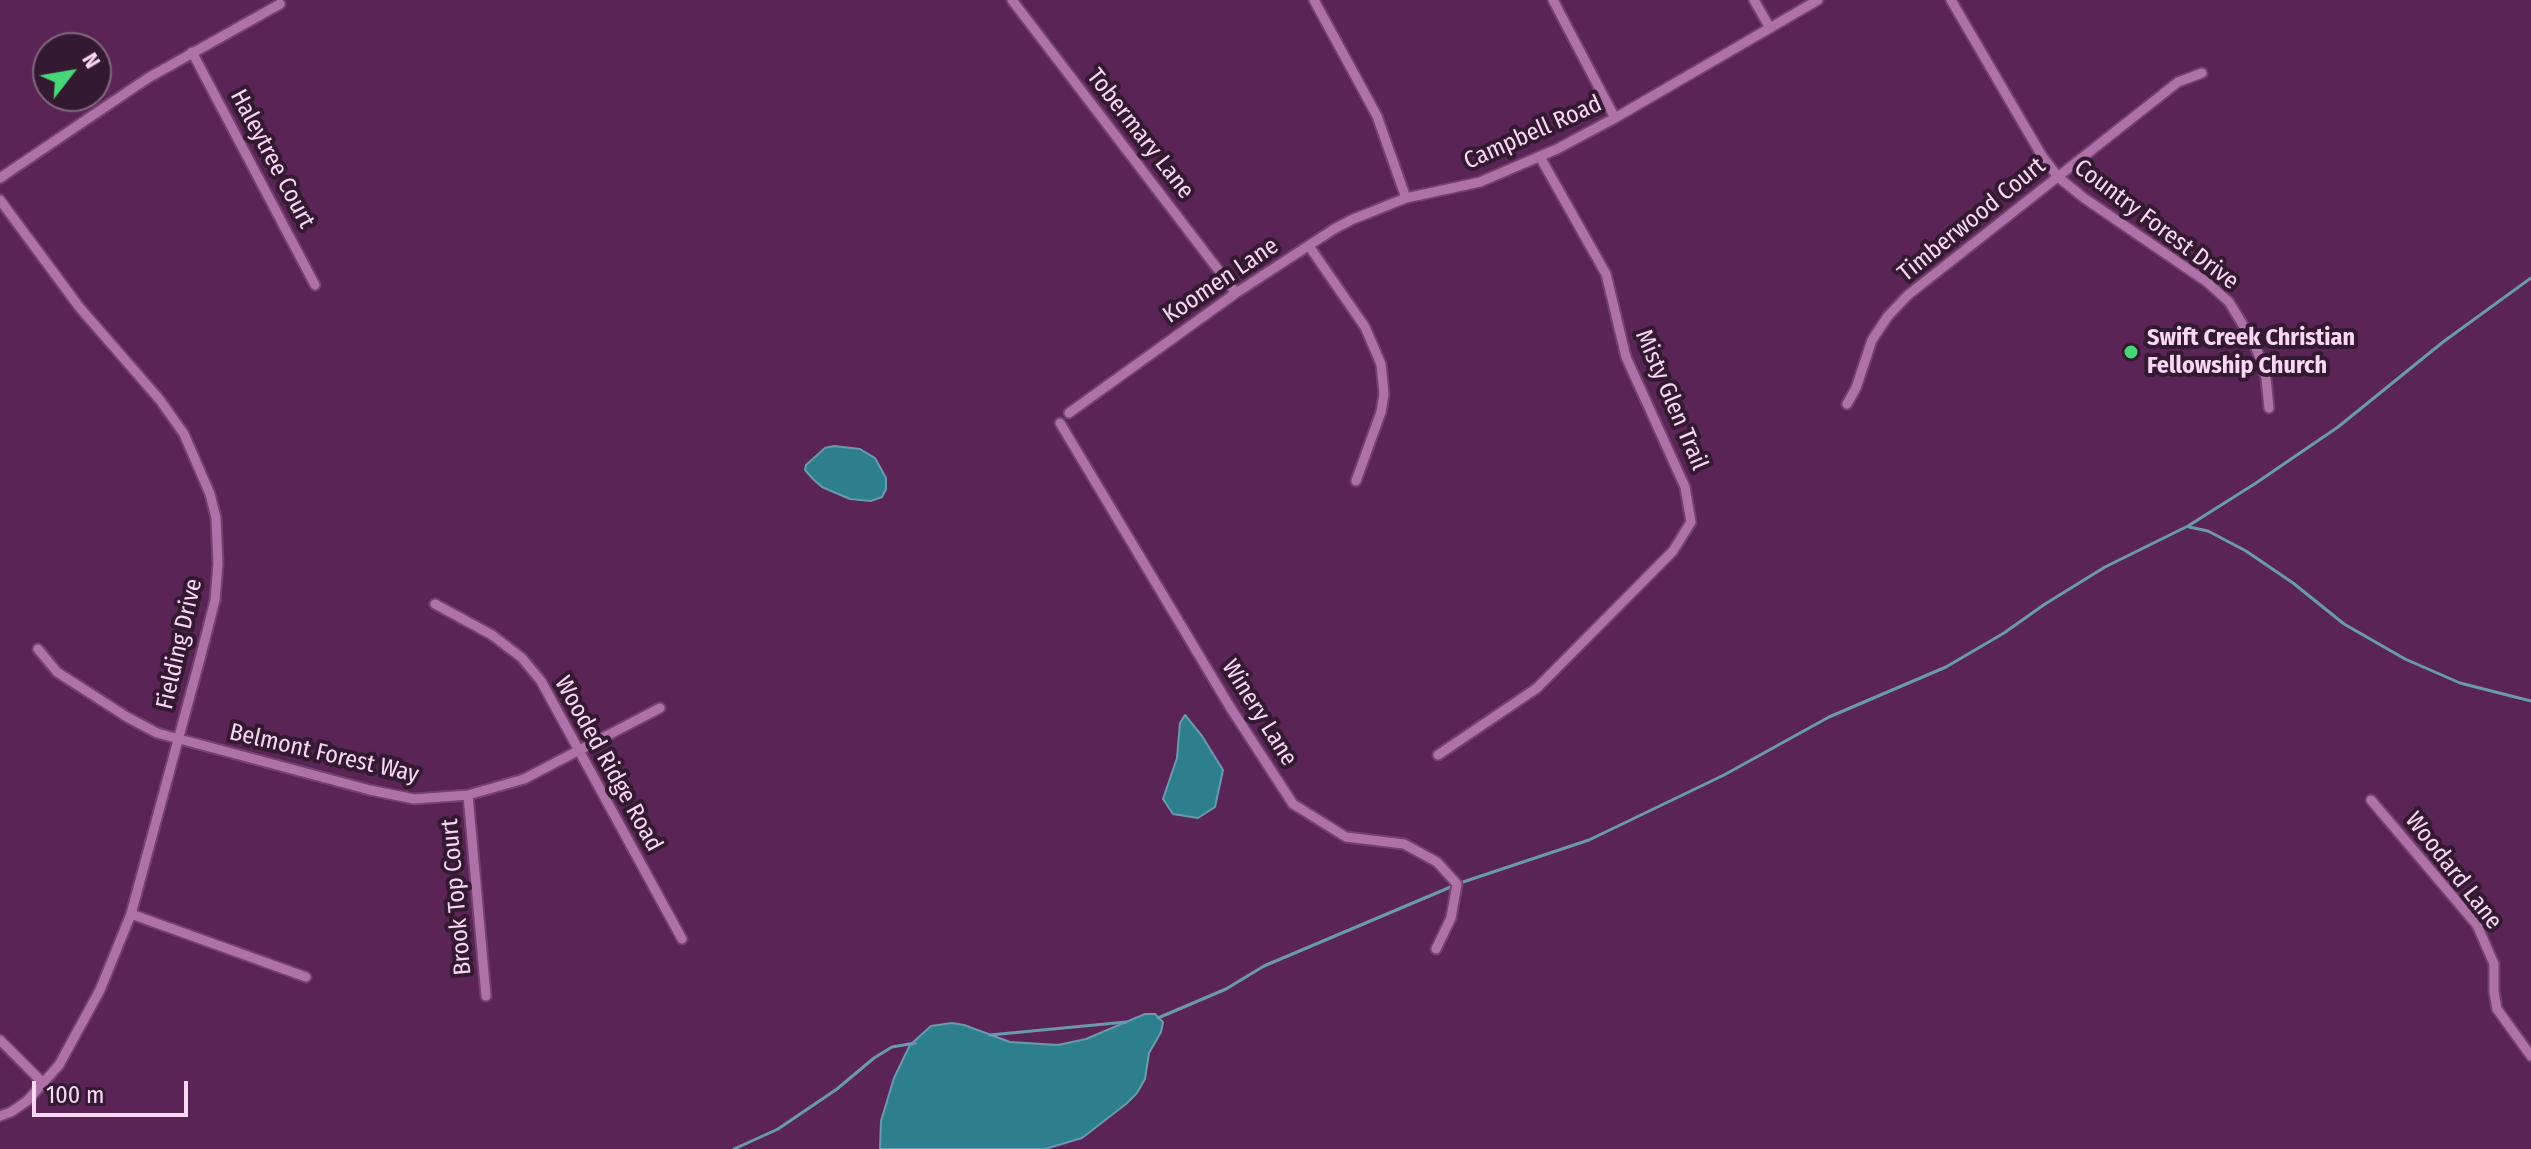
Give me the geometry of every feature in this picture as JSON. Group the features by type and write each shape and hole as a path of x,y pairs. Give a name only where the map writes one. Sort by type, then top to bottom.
{"street":[{"name":"Tobermary Lane","path":"1012,0 1236,293"},
{"path":"1314,0 1377,116 1406,198"},
{"path":"1553,0 1615,118"},
{"path":"1754,0 1770,28"},
{"name":"Campbell Road","path":"1406,198 1480,182 1540,157 1615,118 1818,0"},
{"name":"Country Forest Drive","path":"1951,0 2042,156 2058,177 2207,282 2229,302 2258,352 2266,378 2269,408"},
{"path":"0,178 119,96 280,4"},
{"name":"Haleytree Court","path":"192,52 315,285"},
{"name":"Timberwood Court","path":"1847,404 1856,388 1872,340 1895,308 2178,82 2202,73"},
{"name":"Misty Glen Trail","path":"1438,755 1537,688 1673,551 1691,522 1685,487 1626,357 1606,274 1540,157"},
{"name":"Koomen Lane","path":"1069,413 1236,293 1309,246 1351,220 1406,198"},
{"name":"Fielding Drive","path":"0,200 80,308 173,417 192,449 210,494 218,538 218,581 201,655 131,914 90,1010 59,1065 21,1106 0,1116"},
{"path":"1309,246 1365,327 1381,364 1384,394 1381,412 1356,481"},
{"name":"Winery Lane","path":"1060,423 1230,707 1293,804 1346,837 1404,844 1437,862 1457,884 1451,918 1436,949"},
{"name":"Wooded Ridge Road","path":"435,604 492,635 522,658 550,696 682,939"},
{"name":"Belmont Forest Way","path":"38,649 57,672 141,725 178,739 399,796 431,799 468,795 524,779 660,708"},
{"name":"Brook Top Court","path":"468,795 486,996"},
{"name":"Woodard Lane","path":"2371,800 2477,925 2494,964 2497,1009 2531,1056"},
{"path":"131,914 306,977"},
{"path":"0,1040 44,1084"}],"shaded area":[{"path":"825,448 860,449 875,458 886,478 882,497 871,501 850,499 822,487 813,479 805,470 806,465"},
{"path":"1185,715 1223,770 1215,807 1198,818 1173,814 1163,799 1177,758 1180,723"},
{"path":"1145,1014 1155,1014 1163,1022 1149,1053 1145,1079 1126,1104 1082,1138 1045,1149 880,1149 881,1121 894,1078 910,1045 931,1026 952,1023 1010,1042 1058,1045 1086,1039"}],"waterway":[{"path":"1460,883 1589,840 1724,775 1829,717 1946,667 2105,567 2188,526 2256,483 2338,427 2443,342 2531,278"},
{"path":"2189,527 2208,531 2246,551 2293,583 2344,624 2405,659 2460,683 2531,701"},
{"path":"1158,1018 1226,989 1264,966 1453,886"},
{"path":"990,1035 1126,1022"},
{"path":"734,1149 778,1129 892,1047 915,1043"}],"place":[{"name":"Swift Creek Christian Fellowship Church","path":"2131,352"}]}
